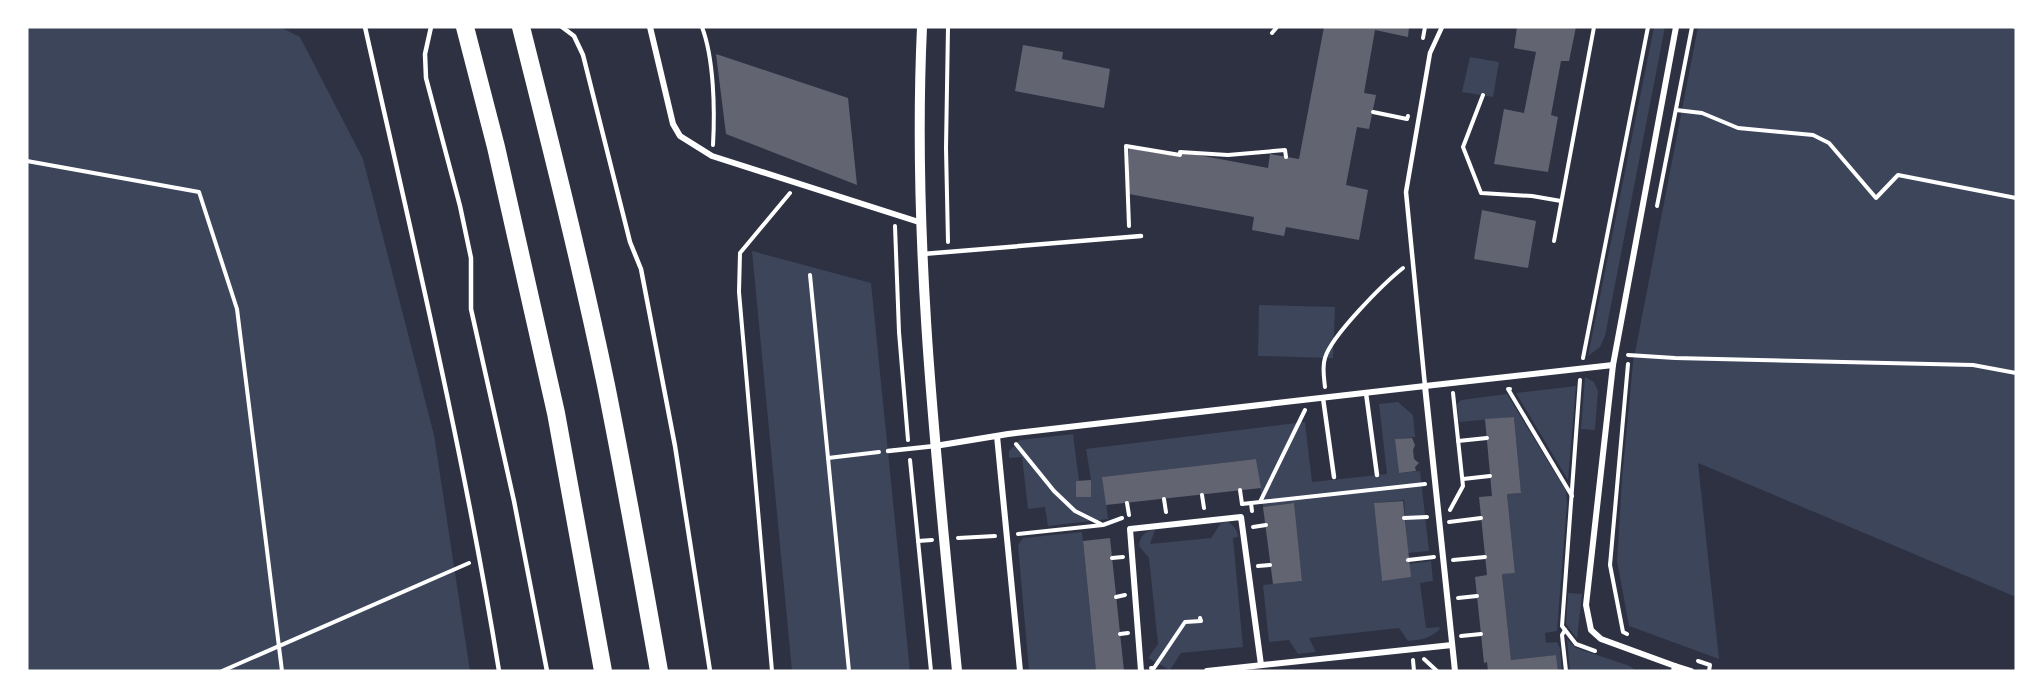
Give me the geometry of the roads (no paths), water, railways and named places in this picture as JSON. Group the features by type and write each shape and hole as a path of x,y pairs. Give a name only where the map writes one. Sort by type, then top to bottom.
{"highway":[{"path":"465,27 496,147 556,413 603,671"},
{"path":"521,27 566,209 605,384 659,671"}],"street":[{"path":"650,27 673,124 680,136 712,156 922,223"},
{"path":"922,27 920,104 922,223 928,365 957,671"},
{"path":"1676,27 1613,365 1586,605 1591,630 1601,639 1675,668 1690,671"},
{"path":"935,446 1008,434 1613,365"},
{"path":"1425,386 1455,671"},
{"path":"997,436 1020,671"},
{"path":"1141,670 1130,529 1241,517 1261,665"},
{"path":"1207,671 1452,645"}],"lane":[{"path":"365,27 449,403 481,558 499,671"},
{"path":"431,27 425,54 426,78 460,206 471,258 471,309 514,501 547,671"},
{"path":"562,27 574,36 583,55 630,242 641,269 675,446 710,671"},
{"path":"1425,386 1406,192 1430,53 1442,27"},
{"path":"923,254 1141,236"},
{"path":"1366,393 1377,475"},
{"path":"1323,398 1334,477"},
{"path":"888,451 935,446"}]}
